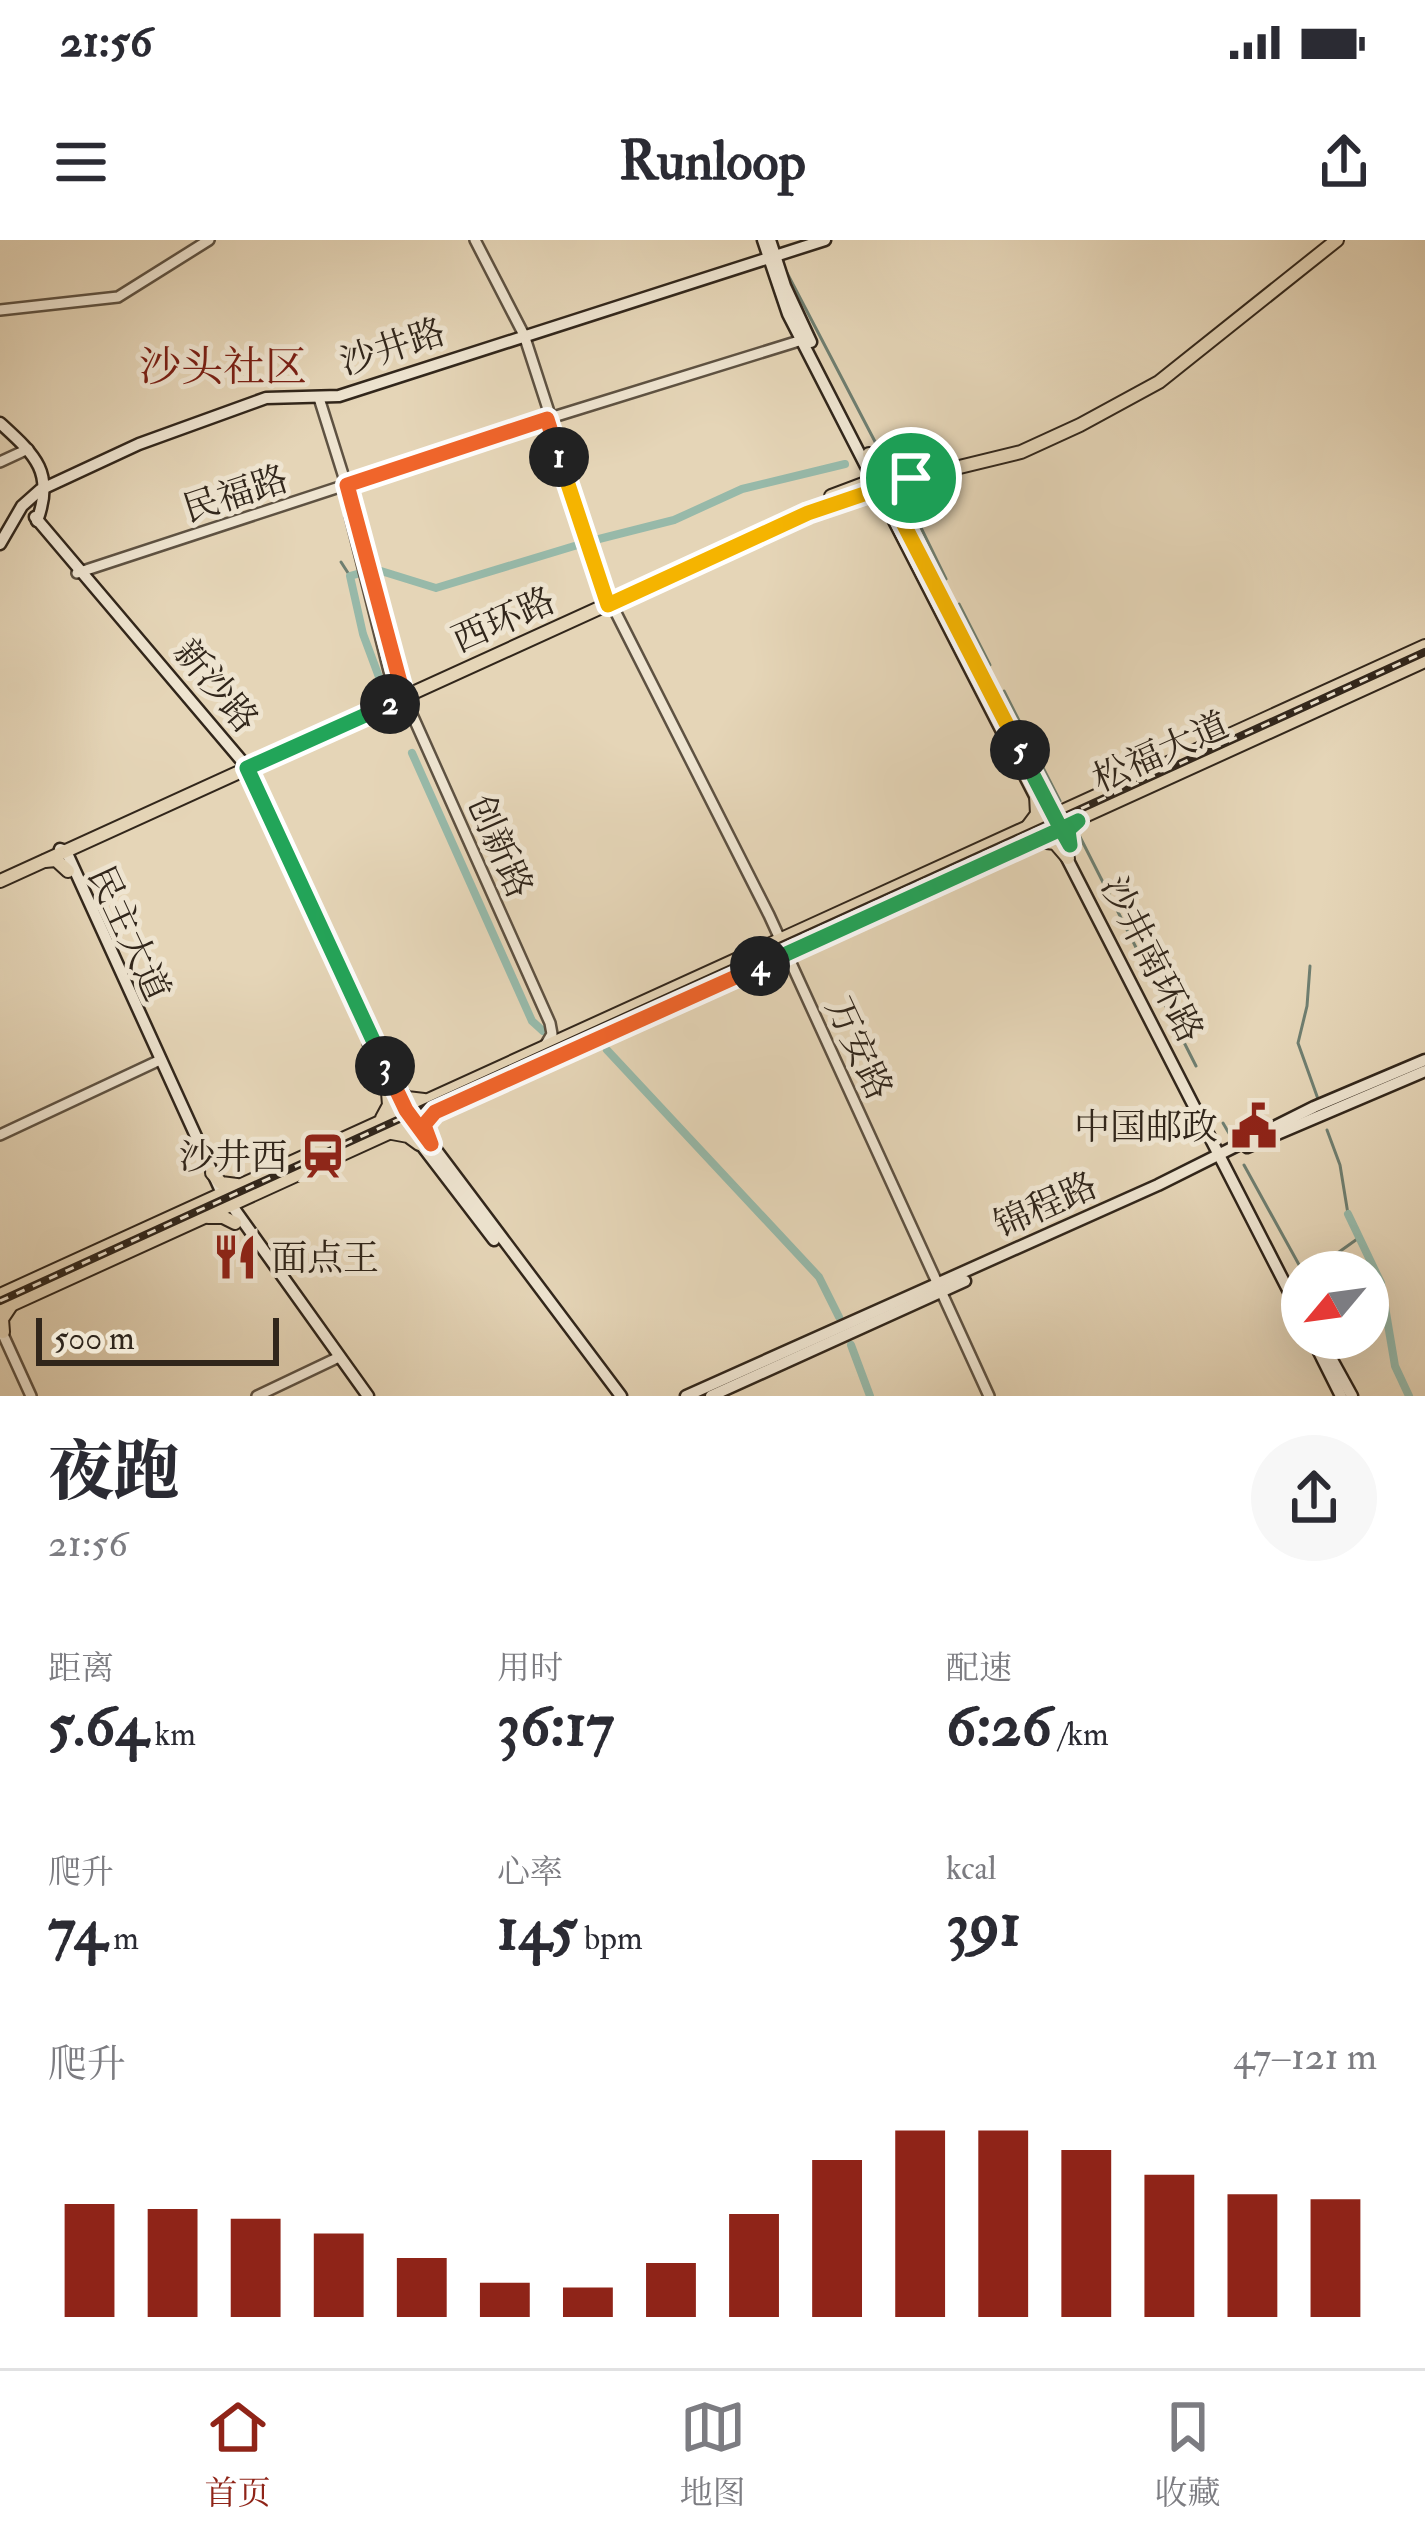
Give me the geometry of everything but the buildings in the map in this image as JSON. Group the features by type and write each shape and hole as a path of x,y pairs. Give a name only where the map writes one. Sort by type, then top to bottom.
{"main road":[{"path":"770,248 820,240"},
{"name":"西环路","path":"0,878 400,691 854,490 1018,446 1129,393 1159,376 1328,240"},
{"name":"西环路","path":"906,475 1021,452 1149,388 1337,240"},
{"path":"780,284 782,262 796,247"},
{"name":"沙井路","path":"42,488 139,444 266,398 339,396 770,248"},
{"name":"沙井路","path":"42,488 138,442 266,396 338,394 745,265 770,248"},
{"name":"沙井南环路","path":"770,248 802,340 866,455"},
{"path":"745,265 763,267 780,284"},
{"name":"沙井南环路","path":"780,284 1213,1138 1281,1262"},
{"path":"0,426 40,466 42,488"},
{"path":"866,455 884,469 906,475 896,492 896,516 873,496 854,490 863,476 866,455"},
{"path":"0,534 20,503 42,488"},
{"path":"0,544 22,506 42,488"},
{"name":"新沙路","path":"42,488 36,520 244,767 406,1118 615,1396"},
{"name":"松福大道","path":"5,1299 1054,824 1425,646"},
{"name":"松福大道","path":"1077,813 1425,661"},
{"name":"西环路","path":"0,878 400,691"},
{"path":"1040,795 1077,813 1068,830 1069,852 1028,835 1040,795"},
{"path":"44,861 56,860 71,870 72,856 81,844"},
{"name":"民主大道","path":"62,851 223,1201 365,1396"},
{"name":"松福大道","path":"433,1106 542,1048 782,948"},
{"name":"锦程路","path":"1228,1158 1425,1060"},
{"name":"锦程路","path":"711,1396 1204,1166 1425,1071"},
{"path":"392,1089 433,1106 424,1125 425,1144 381,1128 392,1089"},
{"path":"1204,1166 1228,1158 1213,1138"},
{"path":"1204,1166 1213,1138"},
{"name":"沙井南环路","path":"1228,1158 1281,1272"},
{"path":"209,1174 225,1185 246,1190 238,1223 198,1212 209,1174"},
{"name":"锦程路","path":"686,1396 938,1288"},
{"path":"1,1333 5,1299"},
{"path":"1325,1359 1341,1396"},
{"path":"1329,1359 1352,1396"}],"street":[{"path":"0,310 118,297 209,240"},
{"name":"万安路","path":"472,240 521,334 608,602 782,948 987,1396"},
{"name":"民福路","path":"79,572 802,340"},
{"name":"创新路","path":"319,398 347,485 400,691 550,1023"},
{"path":"0,463 26,450"},
{"path":"550,1023 563,1034 576,1033"},
{"path":"542,1048 551,1037 550,1023"},
{"path":"0,1133 158,1059"},
{"path":"1,1333 28,1396"},
{"path":"257,1396 337,1358"}],"waterway":[{"path":"786,271 883,457"},
{"path":"595,540 674,520 742,489 845,464"},
{"path":"907,499 946,579"},
{"path":"381,571 436,588 581,544"},
{"path":"341,562 350,576"},
{"path":"357,574 350,576 363,634 382,685"},
{"path":"959,604 990,665"},
{"path":"1004,691 1060,801"},
{"path":"412,753 532,1021 543,1031"},
{"path":"1077,831 1196,1066"},
{"path":"1310,966 1298,1043 1318,1099"},
{"path":"607,1050 819,1277 839,1317"},
{"path":"1223,1123 1230,1135"},
{"path":"1327,1130 1340,1165 1348,1214"},
{"path":"1244,1165 1291,1251"},
{"path":"1348,1214 1381,1283 1395,1366 1409,1396"},
{"path":"1340,1251 1360,1237"},
{"path":"851,1345 870,1396"}],"railway":[{"path":"0,1301 1425,652"}],"place":[{"name":"中国邮政","path":"1254,1126"},
{"name":"沙井西","path":"323,1156"},
{"name":"面点王","path":"235,1257"}],"district":[{"name":"沙头社区","path":"223,366"}],"route":[{"path":"911,478 808,513 608,605 547,419 347,485 404,697 247,768 404,1106 431,1144 424,1125 435,1112 1061,829 1070,845 1068,830 1078,821 1061,829 899,515 896,492 911,478"}]}
